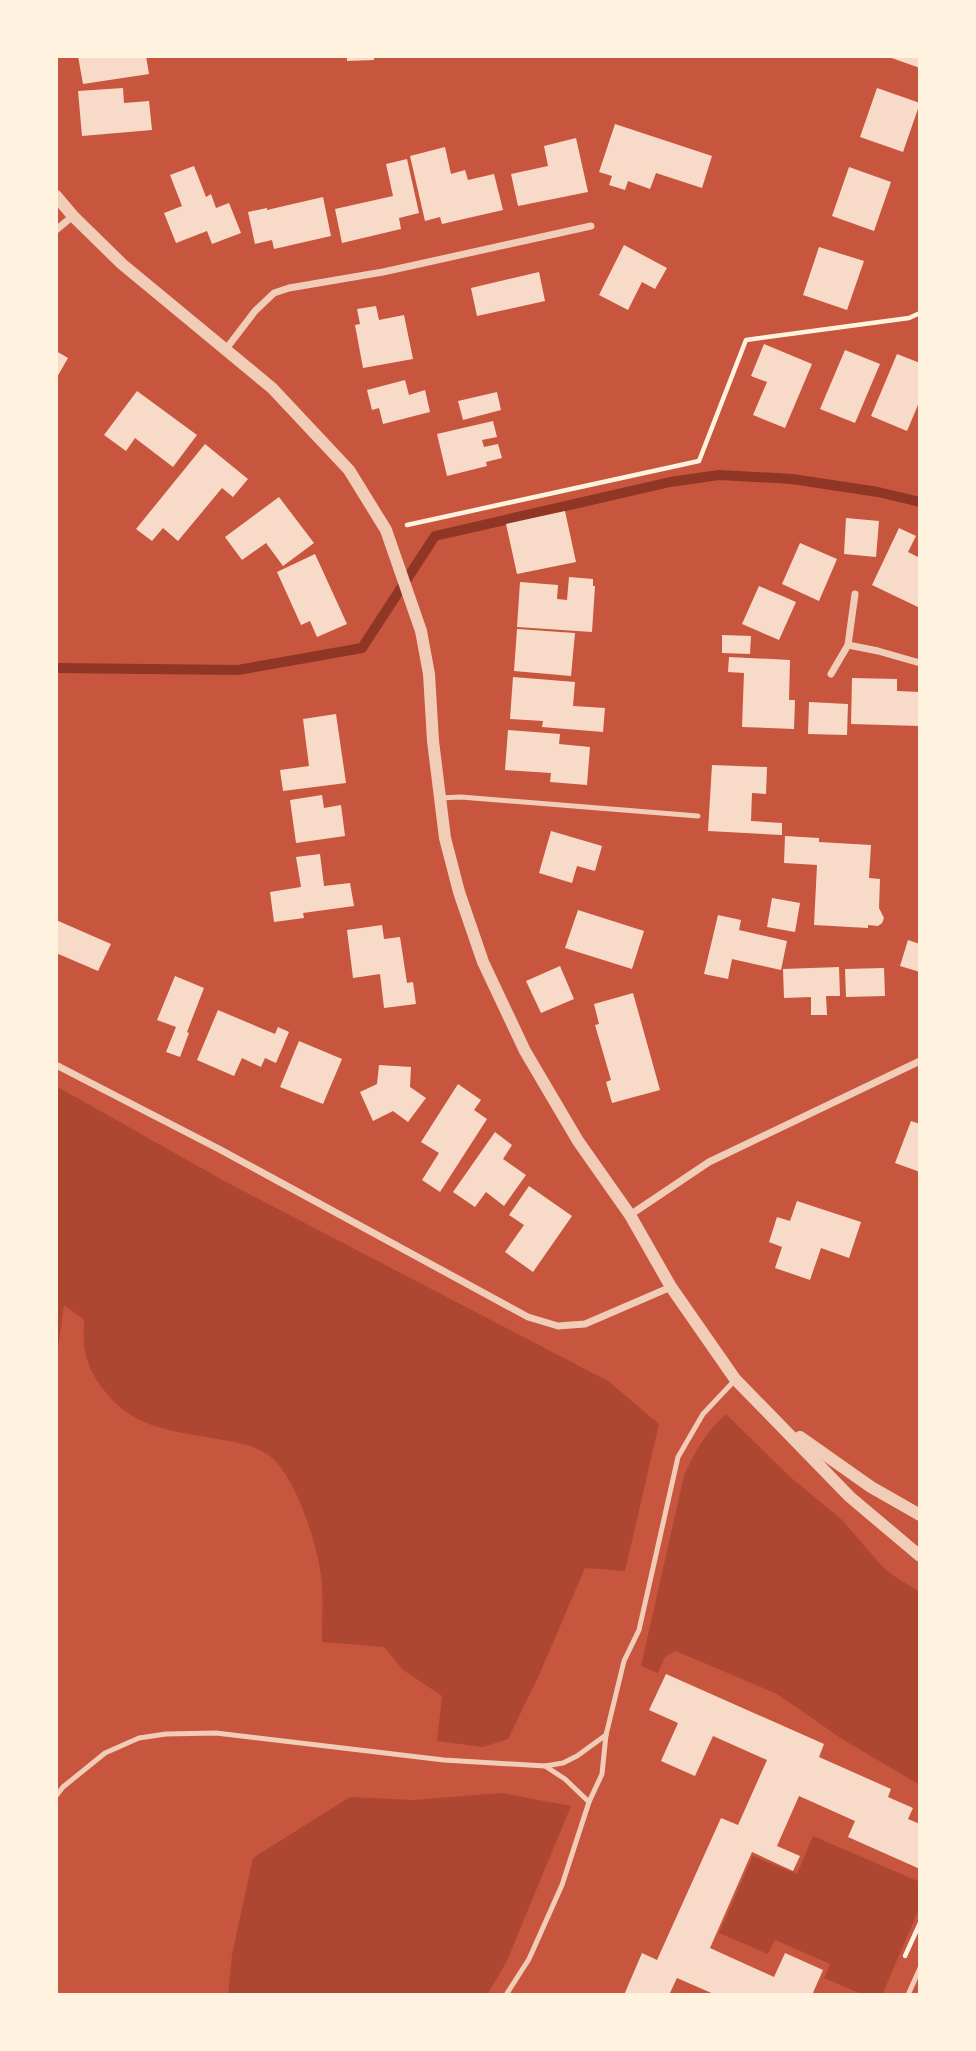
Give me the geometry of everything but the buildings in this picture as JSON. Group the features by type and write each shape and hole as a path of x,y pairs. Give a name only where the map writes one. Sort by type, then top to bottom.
{"street":[{"path":"56,196 122,264 272,388 349,470 386,530 421,631 429,674 445,838 459,892 483,962 525,1051 578,1141 630,1214 671,1287 735,1380 850,1497 920,1556"},
{"path":"56,230 73,216"},
{"path":"226,349 255,311 274,293 591,226"},
{"path":"831,674 848,645 855,594"},
{"path":"848,645 920,663"},
{"path":"630,1214 709,1162 920,1060"},
{"path":"56,1065 219,1149 528,1317 558,1326 585,1324 671,1287"},
{"path":"777,1422 871,1487 920,1515"}],"lane":[{"path":"439,798 461,797 698,816"},
{"path":"506,1995 528,1959 562,1885 589,1802 602,1774 607,1735 624,1661 639,1630 678,1457 703,1414 735,1380"},
{"path":"56,1796 63,1787 105,1753 139,1738 166,1734 216,1733 444,1760 545,1766 563,1763 577,1756 607,1735"},
{"path":"545,1766 565,1779 589,1802"},
{"path":"908,1995 920,1968"}],"path":[{"path":"386,530 699,461 746,340 909,318 920,313"}],"shaded area":[{"path":"56,1086 226,1182 608,1381 659,1424 625,1571 585,1568 508,1739 483,1747 437,1741 442,1696 403,1670 384,1647 322,1642 322,1584 312,1534 290,1482 271,1457 240,1443 160,1428 122,1409 100,1385 87,1360 84,1320 64,1305 56,1363"},
{"path":"726,1414 789,1476 842,1520 882,1566 920,1592 920,1785 842,1739 777,1694 676,1651 665,1657 658,1673 641,1666 684,1476 702,1442"},
{"path":"502,1793 571,1806 506,1963 487,1995 228,1995 232,1955 253,1858 350,1797 413,1800"},
{"path":"813,1836 920,1882 920,1907 882,1995 864,1995 824,1978 830,1964 775,1940 768,1954 719,1933 753,1856 797,1874"}],"waterway":[{"path":"56,668 238,670 362,648 435,536 670,482 719,475 792,479 878,492 920,502"}]}
